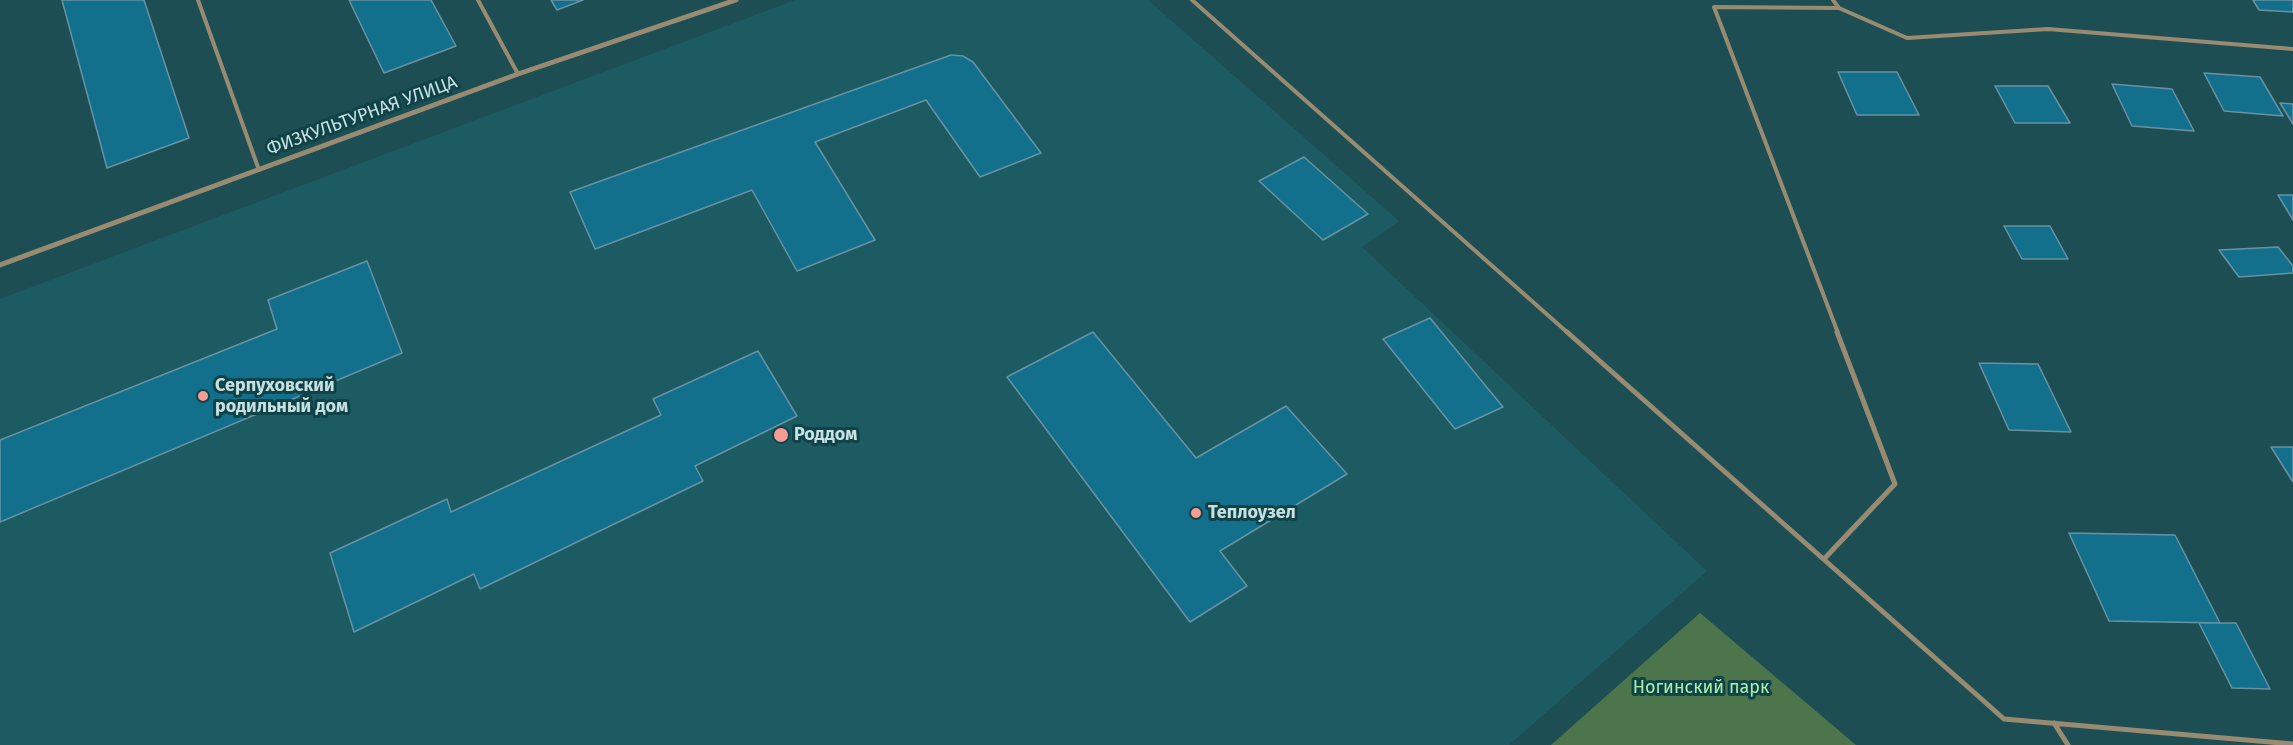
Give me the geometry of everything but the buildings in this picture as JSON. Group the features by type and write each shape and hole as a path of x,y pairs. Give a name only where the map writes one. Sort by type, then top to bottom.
{"street":[{"name":"ФИЗКУЛЬТУРНАЯ УЛИЦА","path":"0,265 518,74 736,0"}],"lane":[{"path":"198,0 259,170"},
{"path":"478,0 518,74"},
{"path":"1192,0 2004,719 2293,744"},
{"path":"1833,0 1839,8"},
{"path":"1824,559 1895,484 1714,7 1839,8 1907,38 2048,29 2293,49"},
{"path":"2054,723 2068,745"}],"shaded area":[{"name":"Роддом","path":"795,0 1148,0 1399,221 1362,247 1707,571 1509,745 0,745 0,299"}],"green space":[{"name":"Ногинский парк","path":"1700,613 1856,745 1551,745"}],"place":[{"name":"Серпуховский родильный дом","path":"203,396"},
{"name":"Роддом","path":"781,435"},
{"name":"Теплоузел","path":"1196,513"}]}
